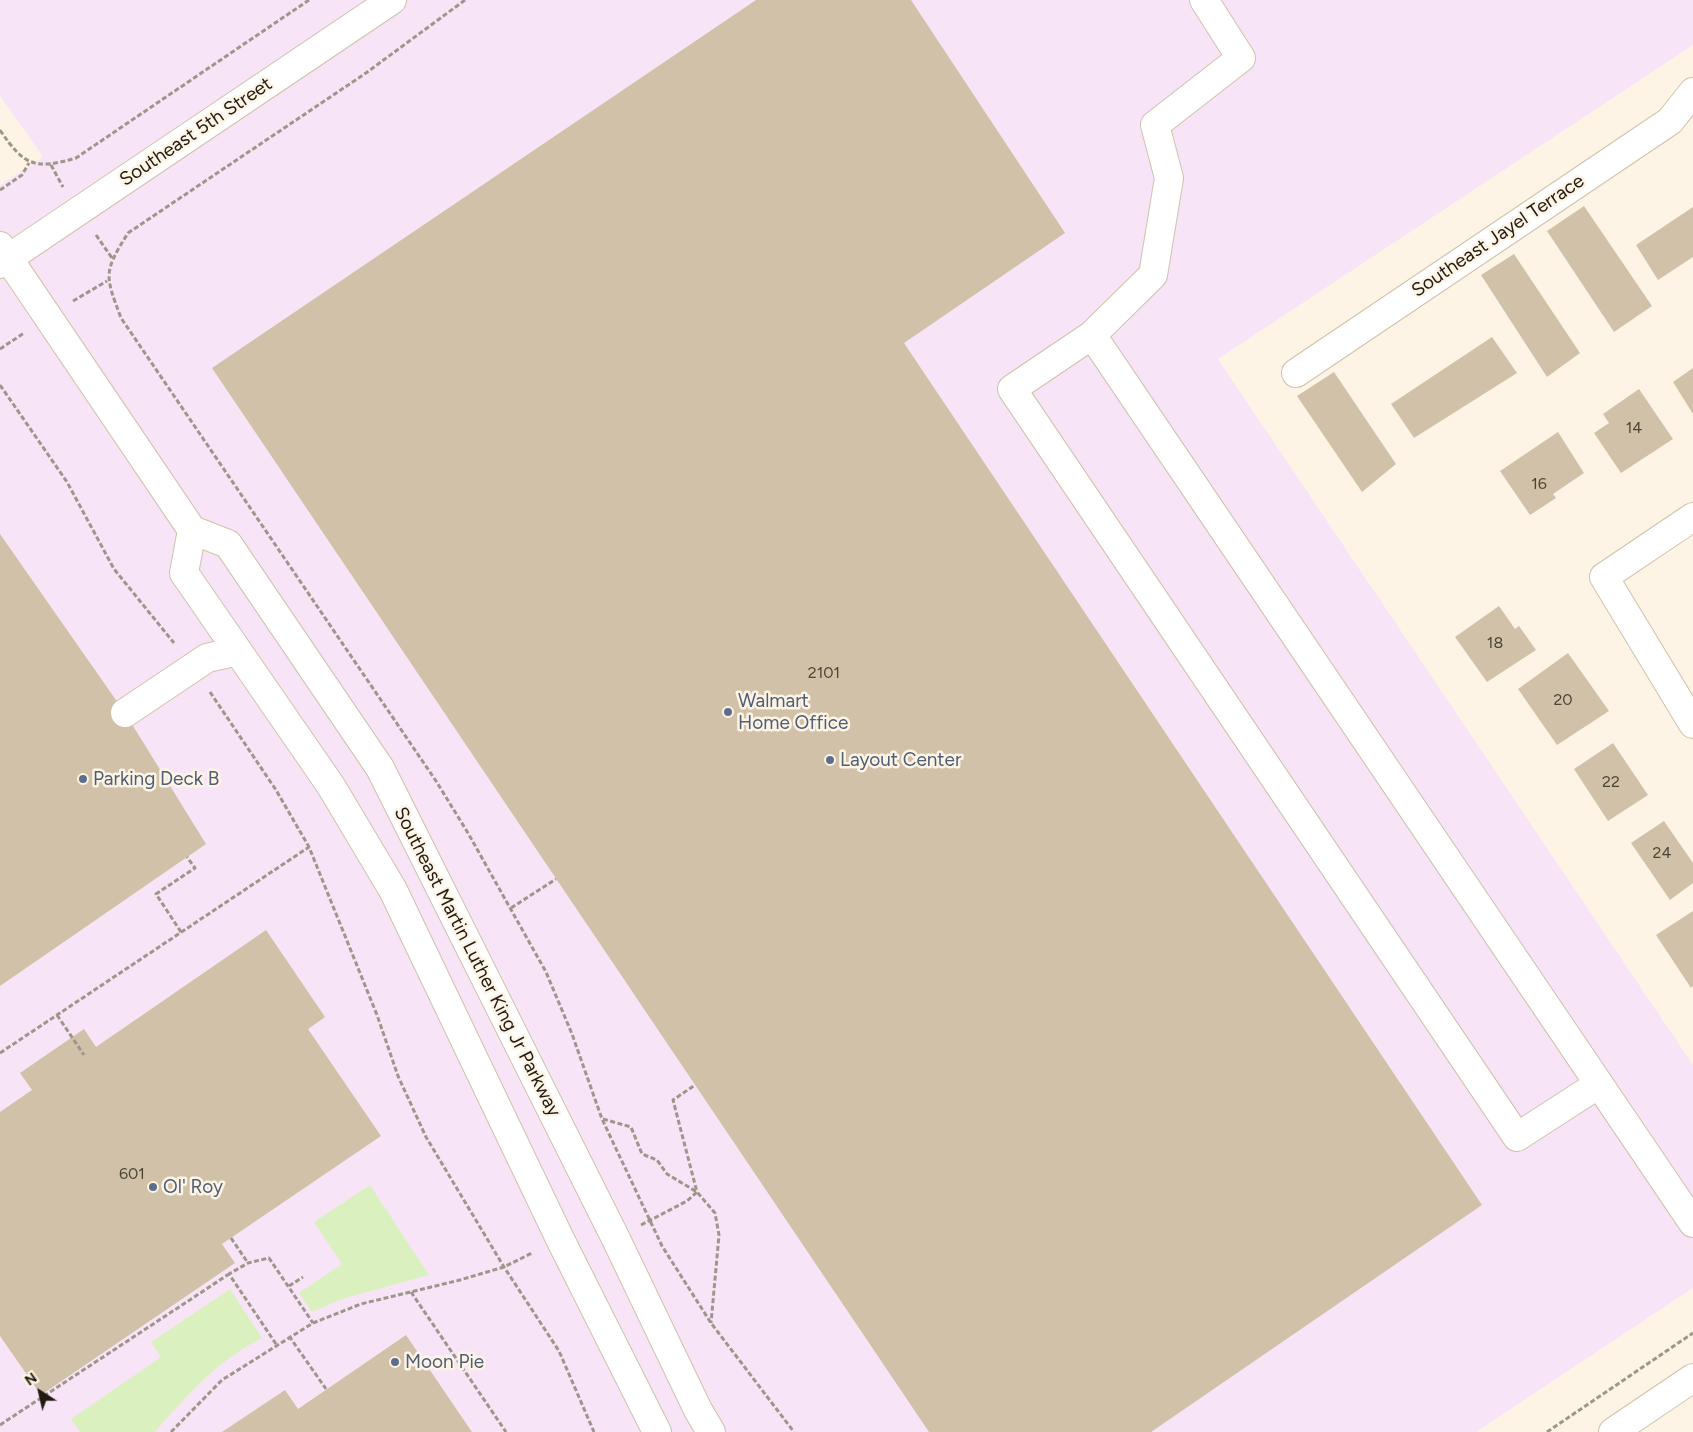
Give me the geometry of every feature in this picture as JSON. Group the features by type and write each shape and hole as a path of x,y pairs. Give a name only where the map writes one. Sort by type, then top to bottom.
{"street":[{"name":"Southeast 5th Street","path":"3,256 392,0"},
{"path":"1204,0 1241,58 1155,125 1169,178 1153,275 1092,335 1012,389 1517,1137 1598,1084"},
{"name":"Southeast Jayel Terrace","path":"1296,373 1670,121 1693,92"},
{"path":"3,256 192,530 184,573 331,786 393,890 560,1239 657,1432"},
{"path":"1092,335 1693,1223"},
{"path":"1693,517 1604,576 1693,724"},
{"name":"Southeast Martin Luther King Jr Parkway","path":"192,530 228,544 380,768 711,1432"},
{"path":"125,713 207,658 238,650"},
{"path":"1613,1432 1693,1378"}],"path":[{"path":"0,130 10,145 29,163 51,165 76,158 309,0"},
{"path":"95,286 107,281 112,258 128,233 366,73 465,0"},
{"path":"0,190 22,175 29,163"},
{"path":"51,165 59,181"},
{"path":"103,245 112,258"},
{"path":"0,349 6,345"},
{"path":"0,385 67,482 114,569 179,649"},
{"path":"207,687 276,790 309,847 377,1015 398,1076 426,1137 504,1267 559,1350 594,1432"},
{"path":"0,1053 309,847"},
{"path":"181,932 156,894 195,868 187,857"},
{"path":"511,908 556,878"},
{"path":"57,1014 84,1055"},
{"path":"695,1085 673,1100 697,1192"},
{"path":"602,1119 631,1126 642,1154 657,1160 667,1174 697,1192 715,1213 719,1235 711,1324"},
{"path":"635,1228 686,1201 697,1192"},
{"path":"231,1238 248,1263"},
{"path":"171,1432 222,1380 276,1344 313,1323 361,1304 504,1267 536,1251"},
{"path":"0,1425 248,1263 269,1258 313,1323"},
{"path":"229,1274 276,1344"},
{"path":"289,1286 303,1276"},
{"path":"411,1292 506,1432"},
{"path":"1547,1432 1693,1333"},
{"path":"290,1336 326,1389"}],"shaded area":[{"name":"Walmart Home Office","path":"0,0 1693,0 1693,45 1218,359 1693,1065 1693,1288 1476,1432 0,1432 0,185 43,157 0,96"}],"green space":[{"path":"370,1185 429,1275 342,1299 312,1312 299,1293 342,1264 314,1222"},
{"path":"230,1289 262,1338 217,1368 178,1405 155,1432 80,1432 71,1419 161,1357 151,1342"}],"building":[{"name":"Layout Center","path":"756,0 911,0 1065,233 904,343 1482,1205 1151,1432 929,1432 212,368"},
{"path":"1584,206 1652,306 1614,332 1547,231"},
{"path":"1693,207 1693,257 1658,280 1636,245"},
{"path":"1514,254 1580,353 1547,377 1481,275"},
{"path":"1492,337 1517,373 1414,438 1391,404"},
{"path":"1693,368 1693,414 1673,382"},
{"path":"1334,372 1396,464 1362,492 1297,396"},
{"path":"1639,389 1673,439 1621,473 1594,433 1609,423 1603,414"},
{"path":"1558,432 1584,473 1553,494 1556,498 1530,515 1500,471"},
{"name":"Parking Deck B","path":"0,534 125,713 206,844 0,986"},
{"path":"1499,606 1515,629 1519,626 1536,650 1487,682 1455,637"},
{"path":"1568,653 1609,711 1557,745 1518,689"},
{"path":"1613,743 1648,795 1608,821 1574,769"},
{"path":"1664,821 1693,863 1693,883 1670,900 1631,843"},
{"path":"1693,911 1693,986 1691,988 1656,935"},
{"name":"Ol' Roy","path":"266,930 325,1017 308,1029 381,1136 222,1244 235,1263 41,1395 0,1336 0,1112 32,1090 20,1073 84,1029 96,1047"},
{"name":"Moon Pie","path":"406,1335 472,1432 222,1432 285,1390 298,1409"}],"place":[{"name":"Walmart Home Office","path":"728,712"},
{"name":"Layout Center","path":"830,760"},
{"name":"Parking Deck B","path":"83,779"},
{"name":"Ol' Roy","path":"153,1187"},
{"name":"Moon Pie","path":"395,1362"}]}
